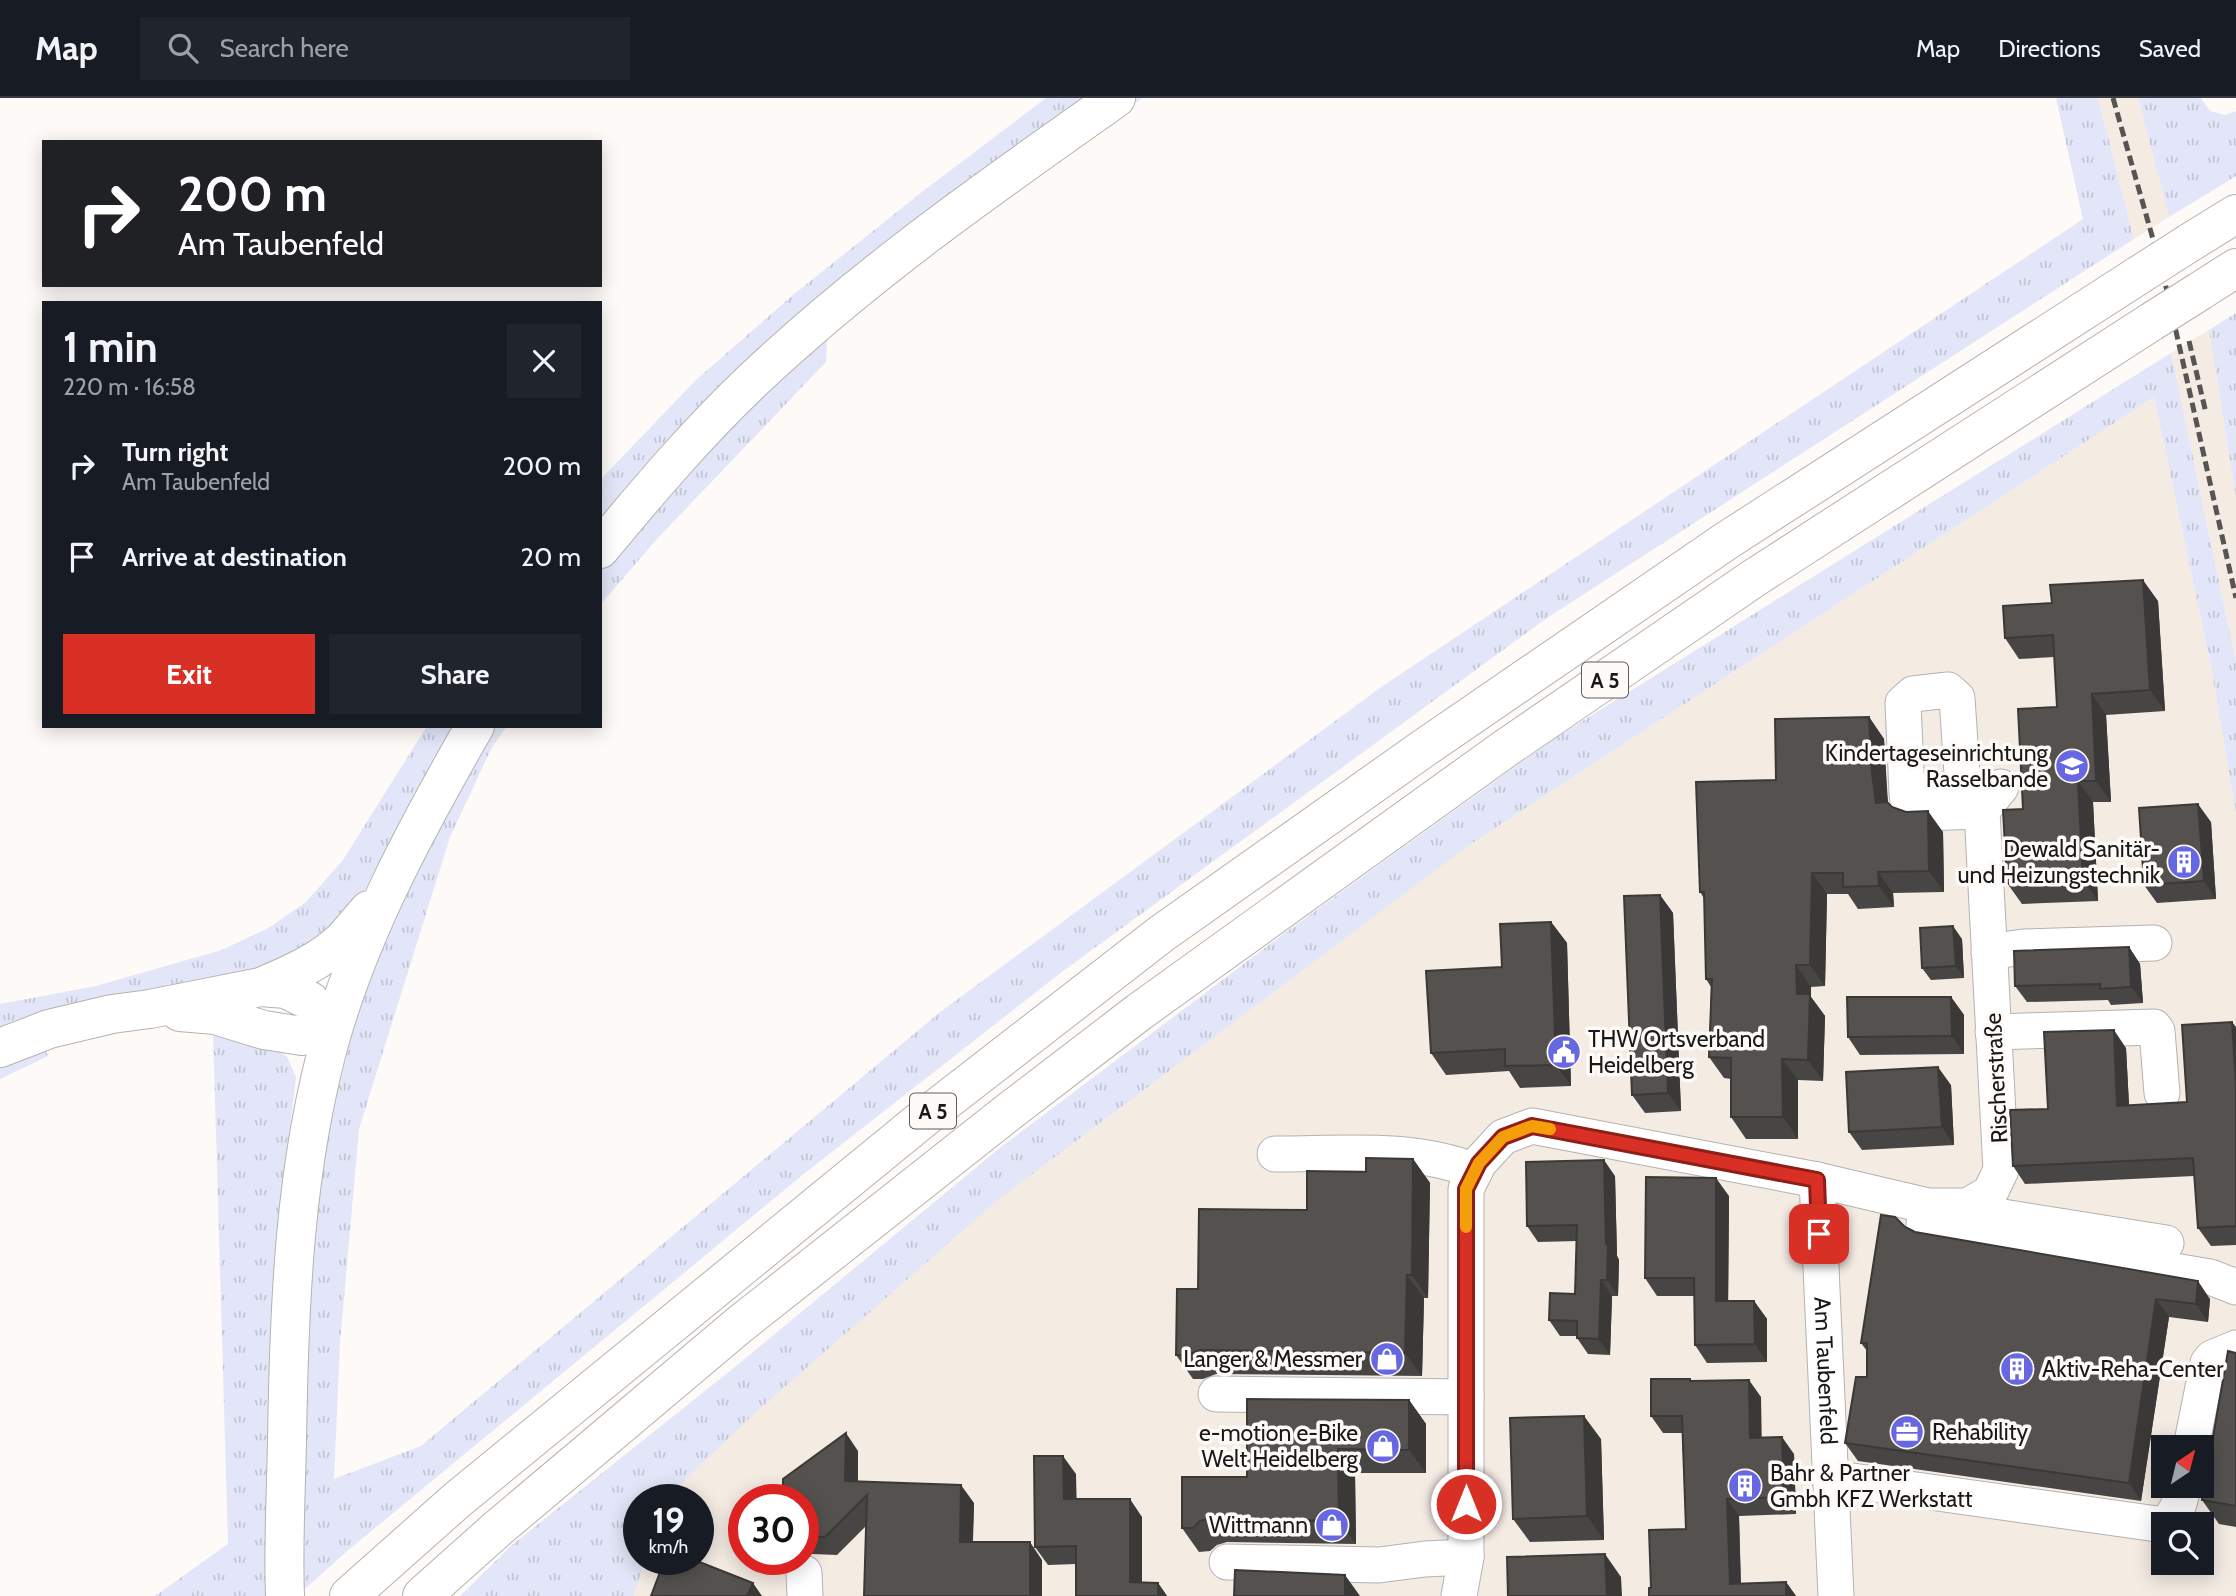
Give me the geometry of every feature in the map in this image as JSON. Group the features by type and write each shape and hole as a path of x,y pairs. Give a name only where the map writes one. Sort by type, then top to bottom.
{"main road":[{"path":"602,547 652,487 752,381 833,310 961,207 1116,98"},
{"name":"A 5","path":"349,1596 457,1500 925,1117 1161,934 1424,747 1726,541 2236,214"},
{"name":"A 5","path":"422,1596 738,1325 1021,1101 1139,1012 1503,750 1754,578 2236,268"},
{"path":"285,1596 287,1408 292,1281 312,1114 332,1032 387,890 423,817 474,728"},
{"path":"0,1048 49,1029 112,1014 261,987 291,974 341,941 387,890"},
{"path":"261,987 286,989 310,1001 332,1032"},
{"path":"150,1009 215,1015 264,1030 302,1036 332,1032"},
{"path":"264,1030 290,1050 304,1066 312,1114"}],"street":[{"name":"Rischerstraße","path":"1907,793 1908,802 1920,813 1991,799 1989,952 2001,1170 1990,1193 1967,1206"},
{"path":"1989,952 2023,947 2154,943"},
{"path":"1993,1032 2154,1027 2157,1031 2162,1093"},
{"path":"1459,1596 1466,1557 1466,1189 1479,1163 1503,1137 1532,1126 1817,1180 1928,1206 1967,1206 1978,1213 2166,1243"},
{"path":"1275,1154 1408,1154 1453,1163 1475,1171"},
{"name":"Am Taubenfeld","path":"1817,1180 1836,1596"},
{"path":"1928,1206 1924,1224 1931,1230 2210,1277 2236,1287"},
{"path":"2193,1435 2208,1363 2212,1358 2236,1348"},
{"path":"1216,1394 1466,1397"},
{"path":"1831,1478 2157,1524 2166,1523 2174,1516 2181,1498"},
{"path":"1227,1562 1379,1565 1466,1557"}],"shaded area":[{"path":"2098,98 2138,98 2169,217 2134,239"},
{"path":"2209,330 2236,498 2236,662 2171,353"},
{"path":"2154,397 2211,667 2236,813 2236,1596 540,1596 495,1577 1469,845"}],"green space":[{"path":"1046,98 1092,98 602,521 602,478 696,380 793,295"},
{"path":"1129,98 1142,98 947,241 827,339 826,362 656,540 602,603 602,556 803,349"},
{"path":"2056,98 2098,98 2134,239 1547,618 1063,971 805,1173 346,1552 297,1596 304,1361 319,1166 355,1023 397,902 485,728 506,728 492,747 450,837 359,1129 340,1343 334,1479 421,1446 939,1013 1384,685 2083,219"},
{"path":"2138,98 2201,98 2210,111 2225,115 2236,111 2236,176 2169,217"},
{"path":"2236,313 2236,498 2209,330"},
{"path":"2171,353 2236,662 2236,813 2211,667 2154,397 1469,845 999,1199 756,1412 681,1484 623,1484 623,1575 640,1575 633,1596 460,1596 512,1545 735,1367 1001,1147 1282,935 1552,740"},
{"path":"426,728 455,728 358,902 334,932 276,967 0,1034 0,1004 96,986 222,950 270,927 306,902 343,860"},
{"path":"213,1030 272,1045 287,1057 296,1077 282,1227 274,1596 155,1596 228,1544"},
{"path":"43,1044 48,1056 0,1079 0,1060"}],"building":[{"path":"2143,580 2150,690 2092,694 2096,781 2078,781 2083,880 2007,883 2003,810 2023,809 2018,709 2057,707 2053,635 2005,638 2003,606 2052,603 2050,585"},
{"path":"1869,717 1876,803 1887,802 1906,812 1928,811 1929,871 1878,872 1879,886 1843,887 1843,873 1812,873 1810,965 1796,965 1797,994 1810,994 1808,1060 1782,1059 1783,1117 1731,1117 1731,1058 1709,1057 1712,979 1706,979 1704,892 1700,892 1696,782 1776,780 1775,719"},
{"name":"Dewald Sanitär- und Heizungstechnik","path":"2198,804 2204,881 2144,885 2139,808"},
{"path":"1660,895 1668,1093 1632,1095 1624,896"},
{"path":"1551,922 1556,1065 1505,1066 1505,1049 1431,1053 1426,971 1502,967 1500,924"},
{"path":"1953,926 1956,966 1922,968 1920,928"},
{"path":"2129,947 2131,987 2100,989 2100,984 2015,986 2014,951"},
{"path":"1847,997 1951,997 1952,1036 1848,1037"},
{"path":"2232,1022 2236,1085 2236,1226 2198,1228 2193,1158 2013,1166 2010,1110 2048,1109 2044,1032 2114,1030 2117,1106 2187,1102 2182,1025"},
{"path":"1938,1067 1942,1127 1849,1132 1846,1072"},
{"path":"1366,1158 1413,1159 1412,1275 1407,1275 1405,1353 1200,1350 1187,1355 1176,1355 1177,1289 1198,1289 1199,1209 1307,1210 1307,1171 1366,1172"},
{"path":"1604,1160 1607,1280 1601,1280 1599,1339 1577,1338 1577,1321 1549,1320 1550,1293 1575,1294 1577,1225 1527,1226 1526,1162"},
{"path":"1646,1177 1716,1178 1716,1301 1754,1301 1755,1344 1695,1345 1694,1278 1645,1278"},
{"name":"Aktiv-Reha-Center","path":"1881,1215 1895,1217 1915,1232 2198,1281 2196,1304 2156,1299 2129,1483 1845,1443 1856,1377 1867,1377 1867,1343 1861,1343"},
{"path":"2228,1351 2236,1353 2236,1506 2202,1500 2214,1498 2213,1435"},
{"path":"1651,1379 1749,1380 1750,1438 1782,1437 1784,1497 1727,1499 1730,1584 1786,1582 1786,1596 1649,1596 1649,1530 1686,1529 1682,1416 1651,1416"},
{"path":"1247,1399 1409,1400 1409,1450 1338,1449 1339,1521 1211,1518 1200,1521 1193,1528 1182,1528 1182,1477 1247,1477"},
{"path":"1584,1416 1587,1516 1513,1519 1510,1418"},
{"path":"846,1433 845,1481 961,1485 960,1542 1030,1542 1030,1596 864,1596 867,1495 825,1537 819,1537 819,1484 783,1484 783,1479"},
{"path":"1034,1456 1063,1456 1064,1499 1130,1499 1130,1582 1158,1583 1158,1596 1076,1596 1076,1546 1035,1547"},
{"path":"1605,1554 1607,1596 1508,1596 1507,1557"},
{"path":"714,1568 753,1583 747,1596 651,1596 659,1575 714,1575"},
{"path":"1235,1570 1345,1575 1345,1596 1234,1596"}],"railway":[{"path":"2113,98 2164,278 2236,598"},
{"path":"2189,341 2206,413"}],"slow traffic":[{"path":"1466,1227 1466,1189 1479,1163 1503,1137 1532,1126 1550,1129"}],"place":[{"name":"Kindertageseinrichtung Rasselbande","path":"2072,766"},
{"name":"Dewald Sanitär- und Heizungstechnik","path":"2184,862"},
{"name":"THW Ortsverband Heidelberg","path":"1564,1052"},
{"name":"Langer & Messmer","path":"1387,1359"},
{"name":"Aktiv-Reha-Center","path":"2017,1369"},
{"name":"Rehability","path":"1907,1432"},
{"name":"e-motion e-Bike Welt Heidelberg","path":"1383,1446"},
{"name":"Bahr & Partner Gmbh KFZ Werkstatt","path":"1745,1486"},
{"name":"Wittmann","path":"1332,1525"}],"route":[{"path":"1466,1504 1466,1189 1479,1163 1503,1137 1532,1126 1817,1180 1819,1234"}]}
